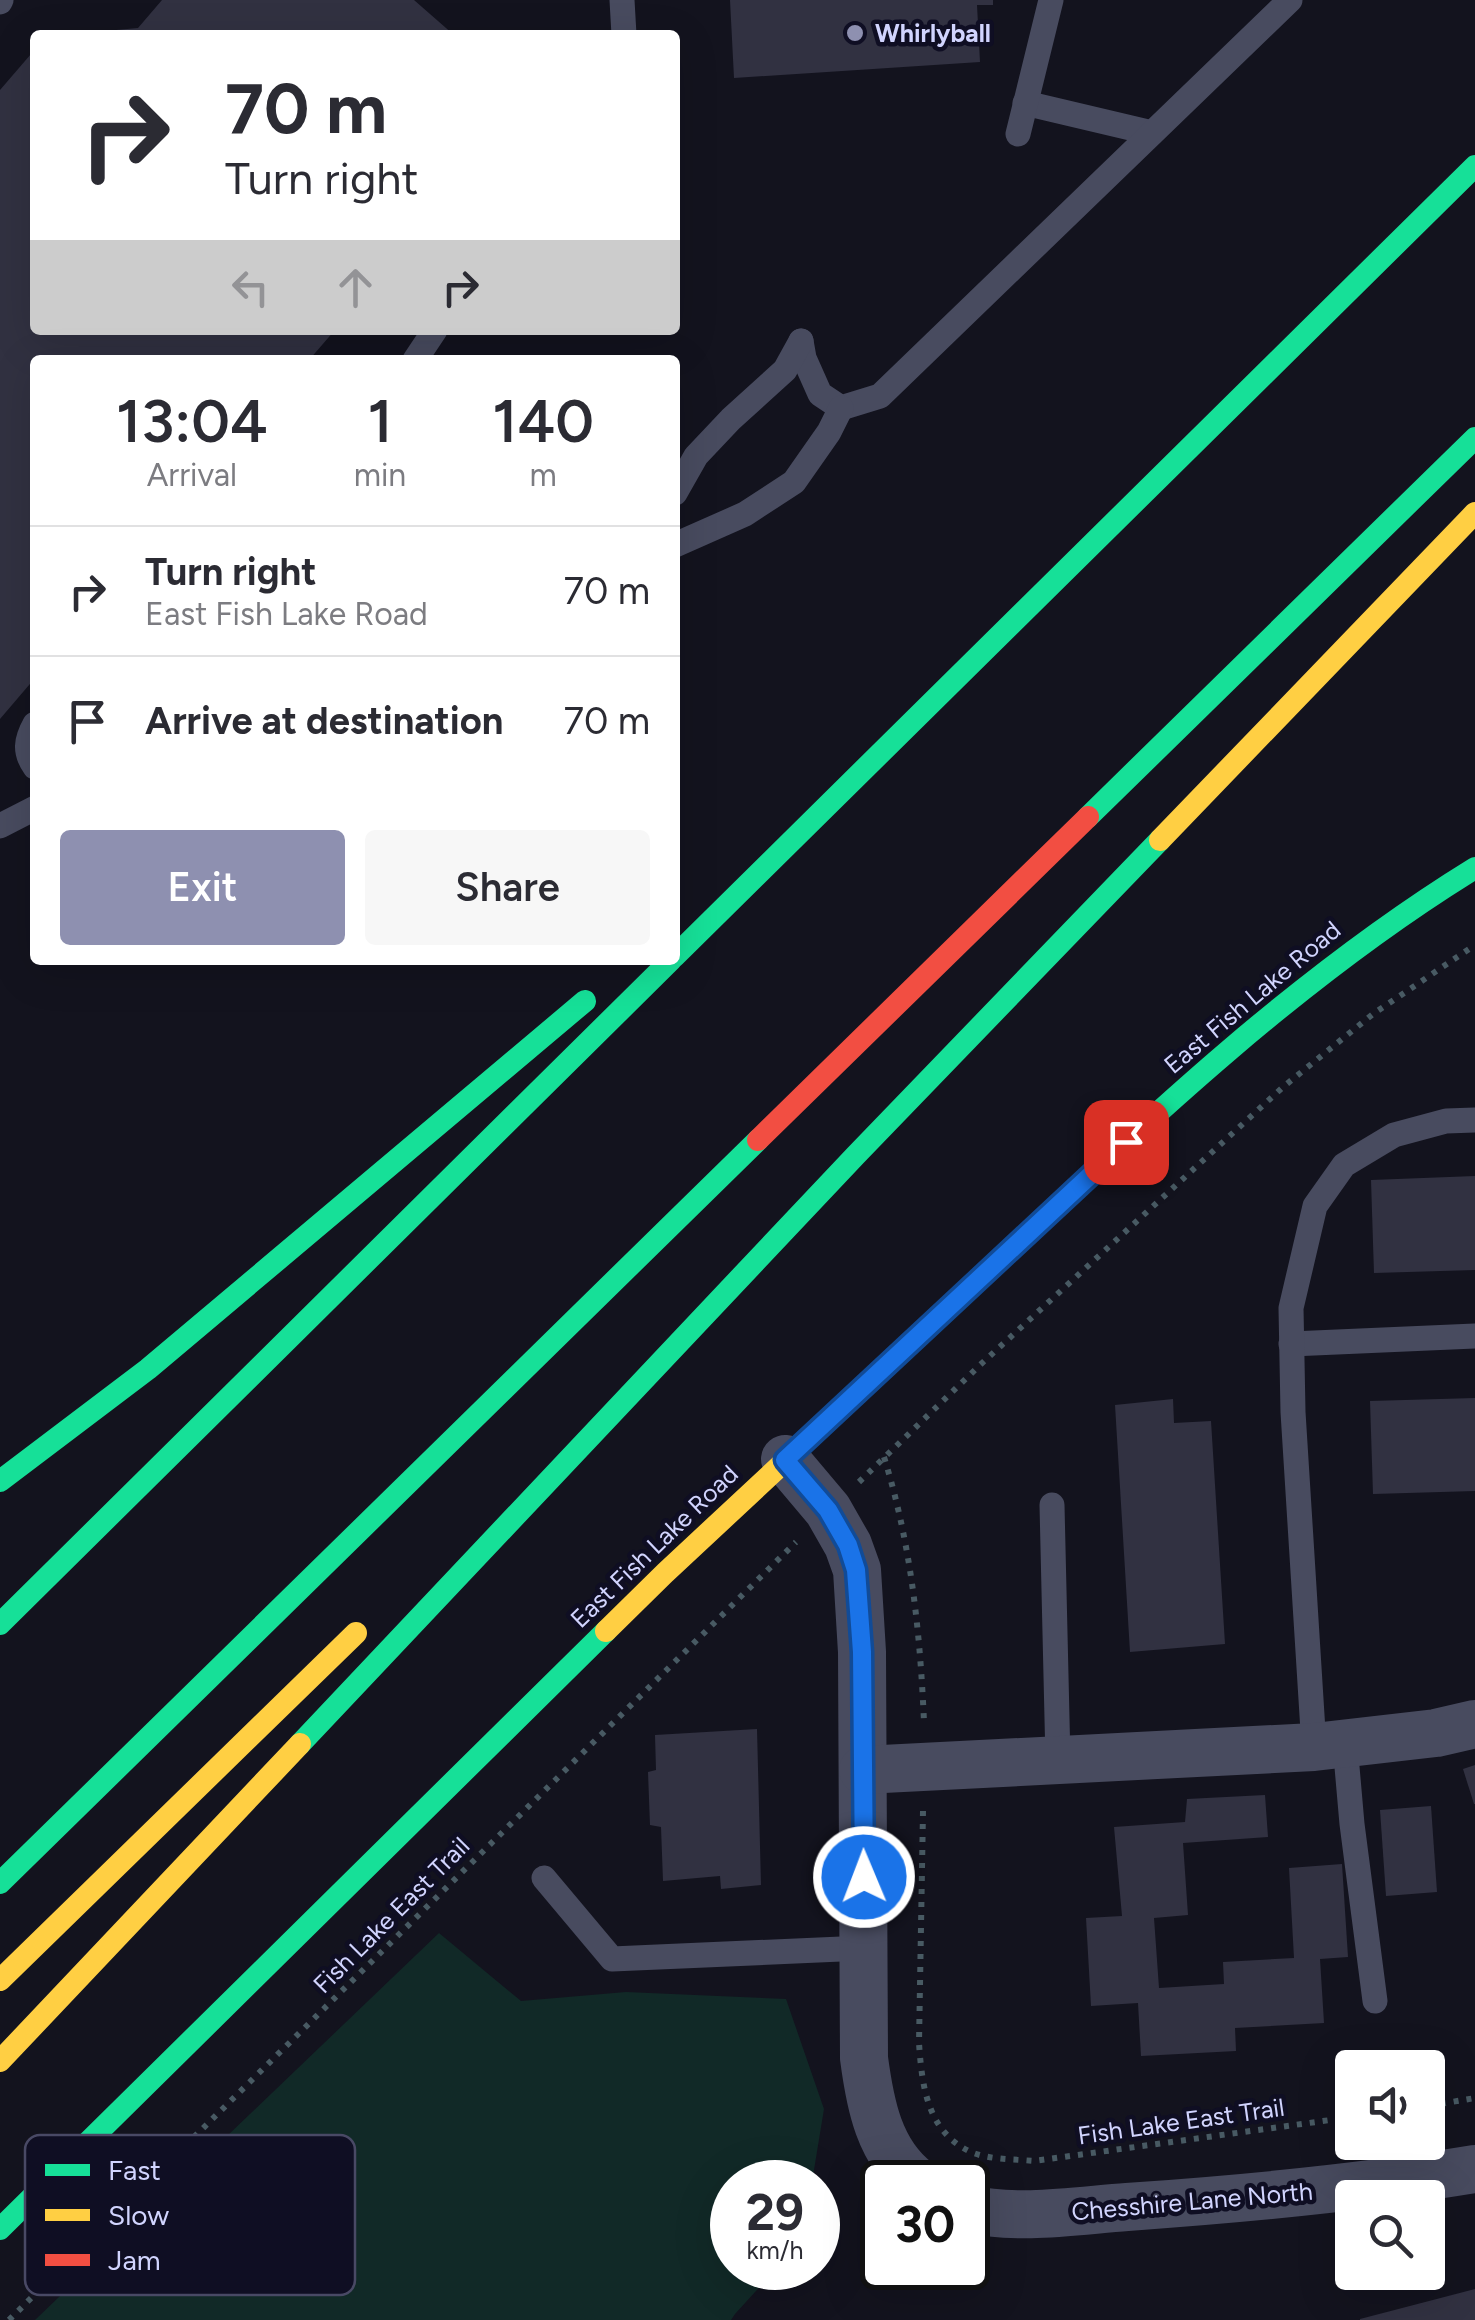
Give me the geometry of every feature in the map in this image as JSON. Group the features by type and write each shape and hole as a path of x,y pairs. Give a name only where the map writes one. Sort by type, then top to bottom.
{"main road":[{"path":"680,951 1475,166"},
{"path":"0,1882 1475,438"},
{"path":"0,2061 856,1155 1475,513"},
{"path":"680,920 875,756"},
{"name":"East Fish Lake Road","path":"95,2135 556,1679 1181,1091 1256,1024 1369,936 1475,868"},
{"path":"0,1624 666,965"},
{"path":"0,1481 148,1369 602,986"},
{"path":"507,1490 600,1426"},
{"path":"0,1980 365,1624"},
{"name":"East Fish Lake Road","path":"0,2229 25,2204"}],"street":[{"path":"785,1460 828,1510 848,1545 856,1570 862,1652 864,2058 870,2106 885,2143 898,2160"},
{"path":"863,1770 1330,1746 1436,1733 1475,1724"},
{"name":"Chesshire Lane North","path":"990,2212 1010,2215 1306,2192 1475,2170"}],"lane":[{"path":"622,0 624,30"},
{"path":"1018,134 1051,0"},
{"path":"680,542 745,514 794,482 841,408 880,396 1290,0"},
{"path":"1025,103 1152,133"},
{"path":"680,485 696,456 730,419 786,370 801,341 820,394 841,408"},
{"path":"0,826 30,811"},
{"path":"1375,2001 1352,1824 1330,1746 1293,1412 1291,1308 1315,1206 1344,1165 1394,1135 1446,1121 1475,1120"},
{"path":"1291,1344 1475,1336"},
{"path":"1052,1505 1058,1761"},
{"path":"544,1878 612,1959 864,1948"}],"path":[{"path":"858,1482 1226,1137 1372,1014 1475,945"},
{"path":"884,1457 908,1550 918,1619 924,1726"},
{"name":"Fish Lake East Trail","path":"195,2135 800,1537"},
{"name":"Fish Lake East Trail","path":"923,1794 922,2082 929,2108 953,2140 971,2152 987,2156 1034,2160 1335,2119"},
{"path":"1445,2103 1475,2098"},
{"name":"Fish Lake East Trail","path":"8,2320 33,2295"}],"green space":[{"path":"439,1933 521,2001 626,1992 786,1999 824,2109 816,2160 710,2160 710,2290 757,2290 731,2320 35,2320 61,2295 355,2295 355,2135 228,2135"}],"building":[{"path":"162,0 414,0 448,30 116,30 138,28"},
{"name":"Whirlyball","path":"730,0 993,0 993,5 977,5 980,62 734,78"},
{"path":"30,55 30,335 331,335 313,355 30,355 30,684 0,719 0,90"},
{"path":"1475,1176 1475,1270 1374,1273 1371,1180"},
{"path":"1475,1398 1475,1491 1373,1494 1370,1401"},
{"path":"1173,1399 1174,1423 1211,1421 1225,1644 1130,1652 1115,1405"},
{"path":"757,1729 761,1885 721,1889 720,1876 663,1881 661,1827 650,1825 648,1772 656,1770 655,1735"},
{"path":"1475,1765 1475,1804 1474,1804 1463,1769"},
{"path":"1265,1795 1268,1837 1183,1843 1188,1915 1154,1918 1159,1988 1224,1984 1223,1962 1294,1958 1289,1868 1342,1864 1348,1957 1320,1959 1324,2023 1235,2028 1236,2051 1141,2056 1138,2003 1091,2006 1086,1918 1122,1916 1114,1827 1185,1822 1187,1799"},
{"path":"1431,1806 1437,1892 1386,1896 1380,1810"},
{"path":"1475,2289 1475,2320 1360,2320 1360,2319"}],"traffic: fast":[{"path":"680,951 1475,166"},
{"path":"1088,817 1475,438"},
{"path":"300,1744 856,1155 1160,840"},
{"path":"917,1338 1117,1150 1254,1029 1399,918 1475,868"},
{"path":"0,1624 666,965"},
{"path":"0,1481 148,1369 585,1001"},
{"path":"0,1883 758,1140"},
{"path":"95,2135 606,1631"},
{"path":"0,2229 25,2204"}],"traffic: slow":[{"path":"1160,840 1475,513"},
{"path":"606,1631 917,1338"},
{"path":"0,1980 356,1633"},
{"path":"0,2061 300,1744"}],"traffic: jam":[{"path":"758,1140 1088,817"}],"place":[{"name":"Whirlyball","path":"855,33"}],"route":[{"path":"864,1877 862,1652 856,1570 848,1545 828,1510 785,1460 1126,1142"}]}
